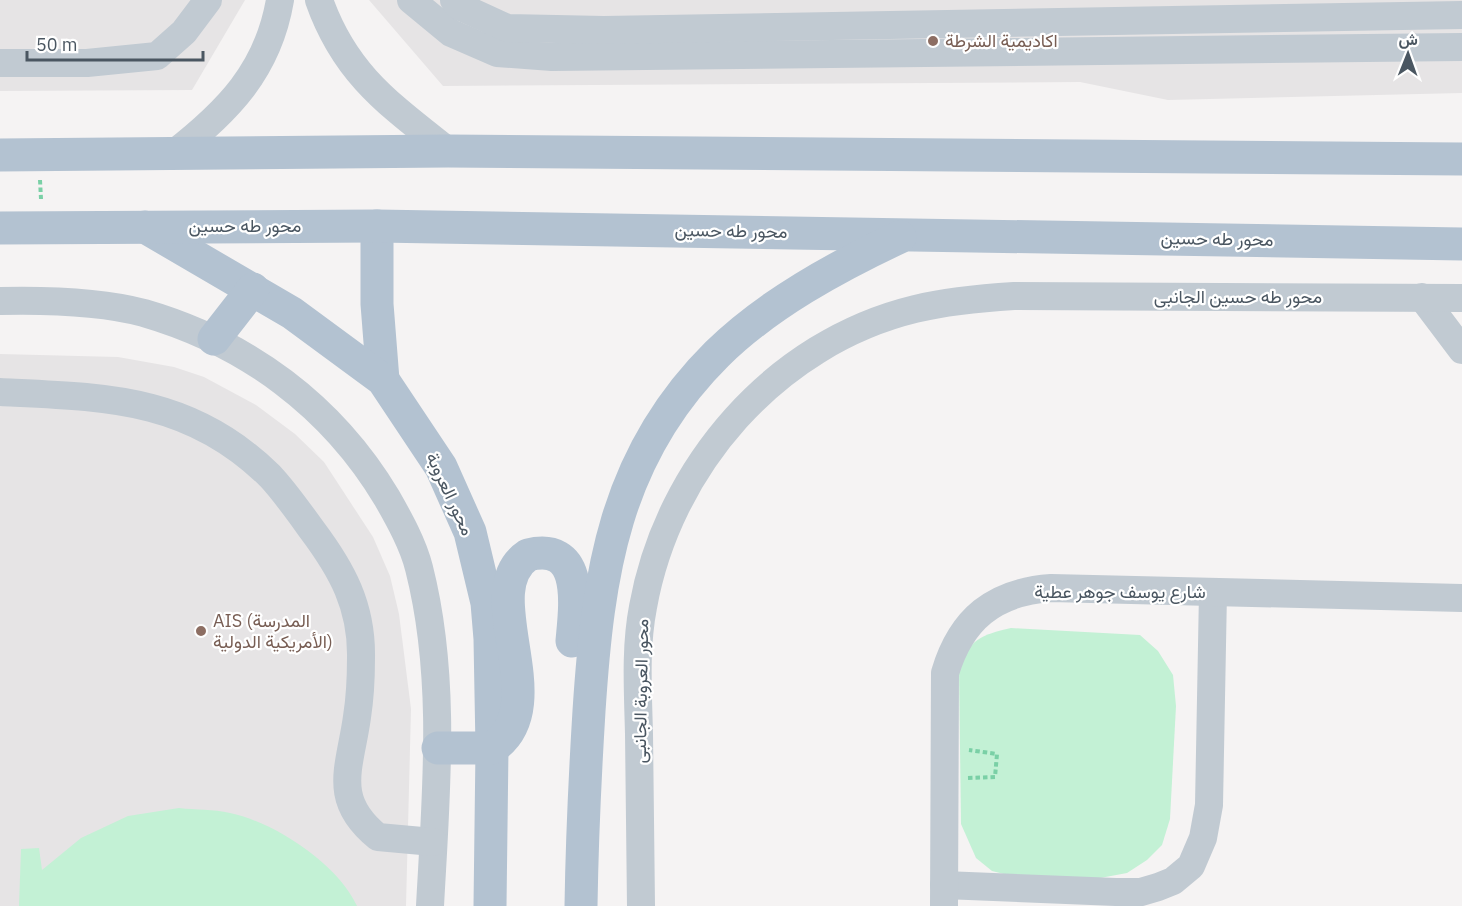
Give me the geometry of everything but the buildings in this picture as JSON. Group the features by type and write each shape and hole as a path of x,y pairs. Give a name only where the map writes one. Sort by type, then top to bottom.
{"main road":[{"path":"0,155 448,152 1462,159"},
{"name":"محور العروبة","path":"144,226 322,332 383,380 441,467 470,532 483,585 490,639 492,748 490,906"},
{"path":"377,226 377,304 383,380"},
{"name":"محور طه حسين","path":"0,228 377,226 1462,244"},
{"path":"581,906 584,797 598,601 606,557 634,473 657,430 685,390 705,368 755,322 831,272 907,233"},
{"path":"214,339 253,289"},
{"path":"438,748 492,748 513,727 518,708 509,600 513,569 528,555 550,553 567,566 576,600 567,724 574,771 584,797"}],"street":[{"path":"0,63 87,63 157,56 184,32 208,0"},
{"path":"173,154 222,114 251,77 271,35 280,0"},
{"path":"319,0 334,37 363,79 381,98 448,152"},
{"path":"411,0 451,33 497,53 552,57 1462,47"},
{"path":"454,0 459,6 507,28 593,30 1462,15"},
{"path":"1307,16 1307,48"},
{"name":"محور طه حسين الجانبى","path":"1014,296 1462,298"},
{"name":"محور العروبة الجانبى","path":"641,906 638,661 643,608 655,556 674,506 701,461 734,418 772,382 816,351 864,326 914,309 967,299 1014,296"},
{"path":"1422,297 1462,350"},
{"path":"0,301 88,305 143,313 214,339 255,361 298,393 337,429 370,471 398,516 418,566 430,627 438,748 430,906"},
{"path":"0,392 91,397 140,404 186,418 231,443 270,477 337,563 357,609 361,657 359,697 346,771 347,793 354,812 378,837 433,842"},
{"name":"شارع يوسف جوهر عطية","path":"944,895 943,698 945,673 951,653 961,634 976,616 993,603 1014,594 1051,588 1462,598"},
{"path":"944,895 1142,892 1173,881 1191,866 1203,838 1209,805 1213,592"}],"path":[{"path":"40,155 41,228"},
{"path":"944,748 997,754 995,777 945,779"}],"shaded area":[{"path":"0,0 245,0 192,90 0,91"},
{"name":"اكاديمية الشرطة","path":"369,0 1462,0 1462,93 1168,100 1080,82 443,86"},
{"name":"AIS (المدرسة الأمريكية الدولية)","path":"0,354 118,357 174,367 204,377 256,405 295,434 324,462 373,537 390,576 399,614 411,709 406,906 0,906"}],"green space":[{"path":"1011,628 1140,635 1158,651 1173,675 1176,706 1170,819 1162,845 1147,860 1127,873 1084,881 1020,878 992,871 976,858 961,824 959,669 967,651 978,640"},
{"path":"179,808 230,813 266,825 285,835 320,860 348,890 357,906 19,906 21,849 39,848 42,870 81,838 128,816"}],"place":[{"name":"اكاديمية الشرطة","path":"933,41"},
{"name":"AIS (المدرسة الأمريكية الدولية)","path":"201,631"}]}
